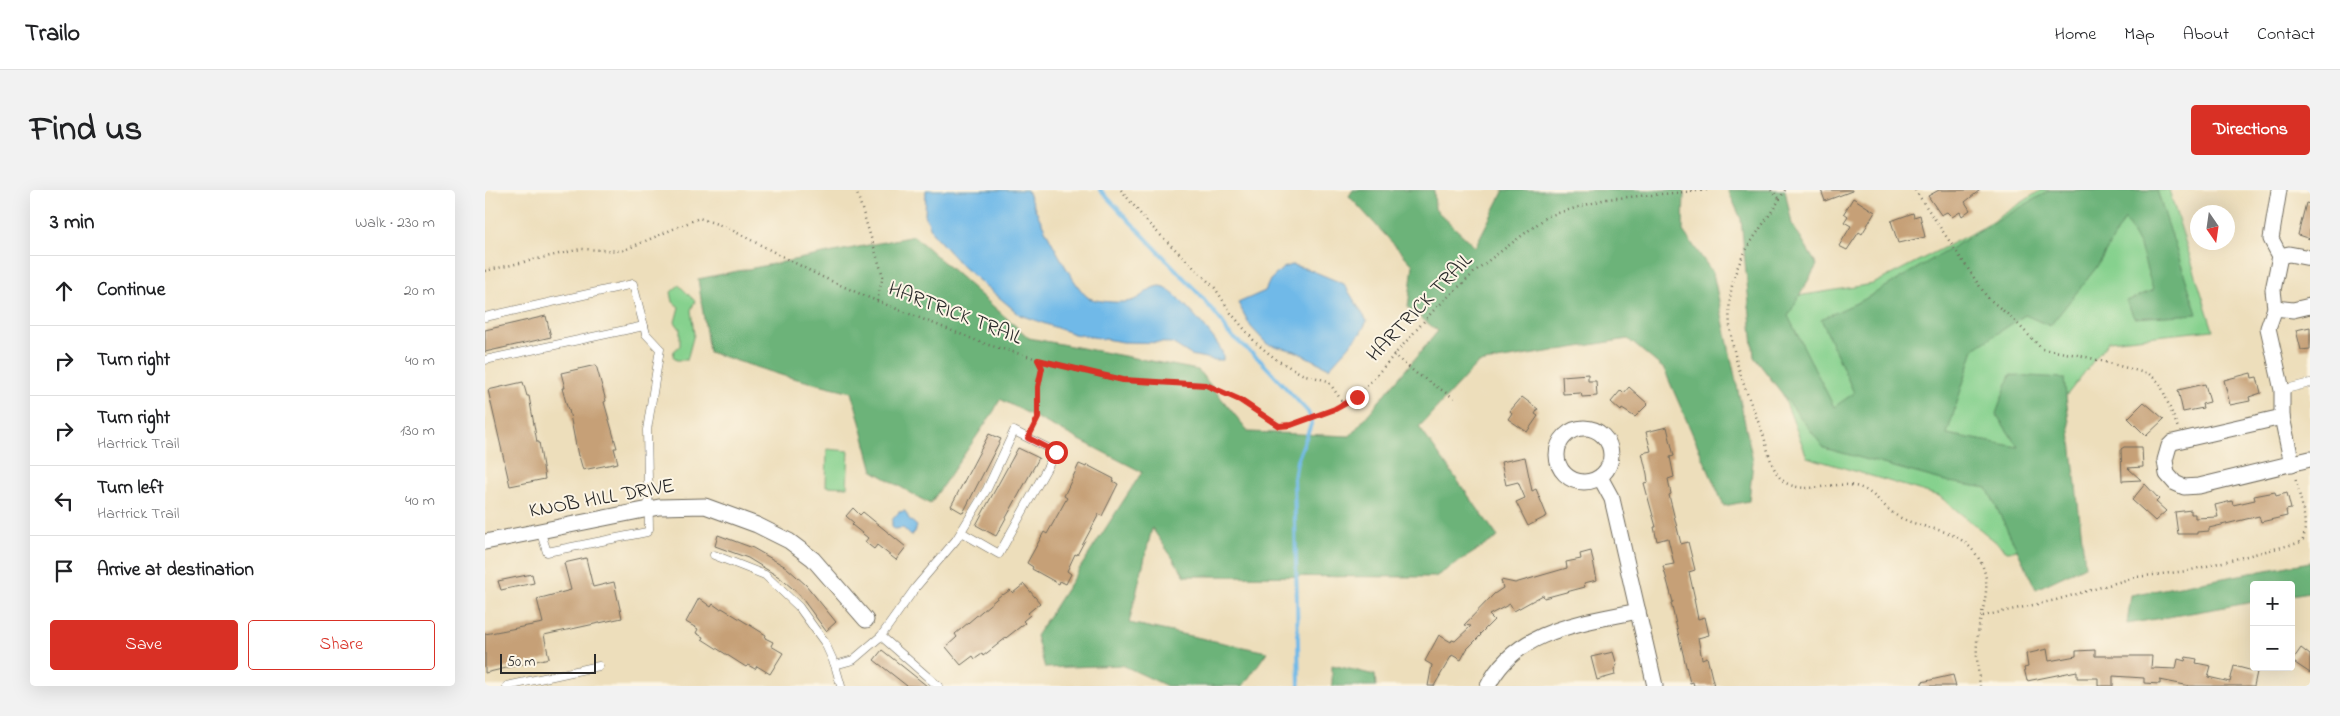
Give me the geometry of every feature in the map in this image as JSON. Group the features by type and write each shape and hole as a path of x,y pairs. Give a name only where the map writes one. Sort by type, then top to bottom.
{"street":[{"path":"2279,190 2271,239 2280,256 2276,266 2273,290 2275,308 2268,328 2282,390 2282,417 2292,464"},
{"path":"2280,256 2289,254 2310,258"},
{"path":"2275,308 2293,310 2310,306"},
{"path":"2282,417 2173,442 2169,446 2165,460 2170,479 2184,486 2199,486 2310,460"},
{"path":"1599,477 1612,498 1655,686"},
{"name":"KNOB HILL DRIVE","path":"485,542 649,508 705,506 757,525 789,540 813,559 866,620"},
{"path":"1487,686 1503,662 1524,644 1536,638 1555,631 1638,611"}],"lane":[{"path":"485,317 633,284 646,334 660,349 647,430 649,529 647,532 553,552 547,552 541,530"},
{"path":"485,360 644,326"},
{"path":"2282,390 2310,383"},
{"path":"835,665 853,660 881,636 961,532 987,489 1014,431 1056,452 999,554 961,532"},
{"path":"714,555 765,575 799,607 825,644 835,665 841,686"},
{"path":"881,636 939,686"},
{"path":"507,686 599,666"}],"path":[{"path":"856,190 883,276 877,301"},
{"path":"1121,190 1148,223 1215,288 1231,313 1255,343 1277,360 1302,374 1327,381 1344,404"},
{"name":"HARTRICK TRAIL","path":"485,271 581,249 622,252 699,218 726,226 820,276 985,344 1038,360 1123,380 1206,385 1240,400 1279,426 1291,425 1335,409 1357,397 1393,354 1434,310 1480,267 1548,216 1606,200 1707,190"},
{"path":"1771,190 1780,199"},
{"path":"1785,190 1744,254 1734,275 1728,310 1729,333 1748,398 1771,459 1785,483 1795,487 1811,488 1857,486 1866,490 1902,518 1942,530 1958,538 1975,554 1984,573 1987,591 1983,616 1977,634 1977,667 1980,686"},
{"path":"1915,190 1987,297 2012,318 2041,350 2083,356 2149,374 2160,383 2182,439"},
{"path":"1393,354 1417,374 1455,398"},
{"path":"1028,438 1038,418 1038,387 1042,368 1038,360"},
{"path":"1983,616 2056,600 2136,577 2187,571 2302,542 2305,535 2304,526 2292,464"}],"green space":[{"path":"1353,190 1434,190 1435,209 1475,247 1504,190 1684,190 1683,231 1713,273 1753,461 1749,501 1724,506 1664,369 1628,339 1478,363 1419,427 1498,537 1435,577 1185,576 1152,528 1129,623 1267,652 1243,686 1167,686 1122,665 1045,668 1036,636 1142,472 1000,399 994,411 930,504 873,471 852,392 784,376 709,352 698,279 914,236 1029,338 1198,370 1249,432 1350,436 1438,331 1408,308 1413,265 1349,196"},
{"path":"1728,190 1785,190 1792,224 1817,265 1788,316 1834,407 1854,393 1821,319 1863,300 2050,190 2157,190 2197,314 2134,318 2127,301 2153,290 2140,246 2125,219 2096,268 2050,326 2025,315 1974,349 1947,434 2018,447 1996,414 2010,375 2064,378 2085,566 2036,589 1987,488 1949,482 1824,448 1754,357 1741,219"},
{"path":"2041,190 2169,190 2213,330 2109,341 2063,400 2082,544 2007,551 1939,496 1807,457 1748,304 1873,284 1984,227"},
{"path":"679,285 695,301 691,310 694,334 687,360 676,360 673,356 674,351 680,346 680,329 675,322 679,307 673,302 671,292"},
{"path":"827,449 849,451 847,487 826,486"},
{"path":"2310,562 2310,592 2295,594 2295,581 2250,581 2250,603 2127,624 2131,595"},
{"path":"1332,665 1375,675 1376,686 1332,686"}],"water":[{"path":"926,190 1027,190 1037,213 1074,281 1089,298 1099,301 1125,302 1138,298 1150,289 1161,286 1175,295 1204,326 1219,346 1223,360 1191,355 1172,343 1123,342 1074,334 1020,315 963,267 933,234 925,215"},
{"path":"1292,265 1308,269 1344,284 1367,321 1360,334 1329,368 1295,351 1267,344 1251,327 1238,303 1265,291 1270,280 1283,268"},
{"path":"905,511 909,519 917,526 911,536 903,528 894,529 892,527 892,520 899,512"}],"building":[{"path":"1821,190 1852,190 1852,191 1825,201"},
{"path":"1939,190 1980,190 1965,202 1970,210 1962,216 1960,212 1952,217 1947,212 1941,215 1928,196"},
{"path":"1853,198 1875,212 1862,234 1859,232 1847,250 1839,246 1851,226 1844,222 1848,216 1844,213"},
{"path":"2306,203 2310,204 2310,239 2298,235"},
{"path":"1913,213 1914,217 1920,215 1925,237 1898,243 1891,221"},
{"path":"546,316 551,337 485,352 485,330"},
{"path":"2310,327 2310,349 2301,350 2296,330"},
{"path":"596,365 617,448 614,448 618,463 583,470 562,388 565,388 561,373"},
{"path":"2251,373 2252,378 2257,377 2261,393 2249,397 2250,401 2230,405 2224,380"},
{"path":"1588,374 1588,381 1596,381 1597,396 1582,397 1581,393 1563,394 1562,376"},
{"path":"523,382 527,396 529,396 545,479 510,486 488,390"},
{"path":"2205,384 2210,402 2202,404 2203,408 2183,412 2178,390"},
{"path":"1629,387 1648,404 1635,417 1622,409 1621,411 1611,402 1621,390 1624,393"},
{"path":"1522,397 1538,409 1535,414 1538,416 1527,432 1508,419 1512,413 1510,411"},
{"path":"2144,402 2164,419 2146,436 2128,418"},
{"path":"1667,427 1674,456 1670,457 1674,477 1668,479 1671,494 1669,495 1681,544 1688,542 1695,570 1689,572 1698,619 1705,617 1709,635 1698,638 1702,659 1707,657 1714,686 1694,686 1693,682 1690,683 1671,603 1673,602 1663,566 1674,564 1668,538 1657,541 1654,527 1656,527 1644,483 1648,482 1642,453 1651,451 1646,432"},
{"path":"989,434 1001,439 963,513 951,506"},
{"path":"2124,447 2142,447 2143,467 2128,468 2141,480 2122,481 2121,449"},
{"path":"1018,448 1039,458 996,536 976,525"},
{"path":"1525,457 1532,491 1536,489 1547,516 1528,526 1516,502 1525,498 1518,482 1506,485 1501,462"},
{"path":"1079,464 1086,467 1087,465 1114,479 1113,481 1118,484 1102,516 1099,514 1077,555 1075,554 1067,571 1071,574 1066,584 1060,581 1059,584 1032,569 1033,567 1027,563 1044,532 1047,534 1067,498 1064,496"},
{"path":"2145,484 2159,499 2156,502 2166,511 2155,521 2132,500"},
{"path":"2275,492 2276,496 2287,493 2291,509 2286,510 2287,516 2261,522 2259,516 2209,528 2209,531 2197,532 2197,534 2178,534 2175,512 2191,510 2191,514 2195,514 2195,518 2218,517 2215,505 2232,501 2233,505 2255,500 2254,496"},
{"path":"853,508 860,515 863,512 906,547 896,560 877,545 874,549 865,542 868,538 852,525 854,523 846,516"},
{"path":"718,535 753,548 786,567 806,585 836,622 826,631 798,593 779,577 748,558 715,546"},
{"path":"1591,551 1597,580 1584,583 1585,587 1544,598 1543,595 1514,611 1510,604 1489,615 1494,620 1467,649 1461,660 1452,655 1434,686 1428,686 1432,665 1425,661 1439,635 1451,642 1452,640 1455,641 1471,626 1464,625 1494,594 1503,588 1501,580 1515,583 1567,568 1566,562 1581,559 1580,554"},
{"path":"586,558 593,587 614,582 622,618 544,635 549,658 485,673 485,634 543,623 537,599 571,590 564,563"},
{"path":"532,574 534,583 501,590 498,581"},
{"path":"1024,584 1040,603 1028,613 1030,615 1023,621 1025,623 983,656 982,654 975,659 973,656 961,665 946,647 957,637 955,634 1002,594 1010,590 1013,593"},
{"path":"699,598 711,607 713,604 720,609 722,608 766,635 765,638 773,642 771,646 783,653 770,674 757,666 755,669 748,665 746,667 702,639 703,637 696,633 698,629 686,622"},
{"path":"2301,648 2310,655 2310,673 2295,663 2295,657"},
{"path":"2047,649 2049,661 2076,656 2076,651 2095,650 2095,656 2152,656 2151,668 2176,669 2178,659 2185,661 2186,657 2197,659 2196,663 2211,666 2208,677 2230,682 2234,666 2257,672 2254,686 2190,686 2160,680 2160,684 2144,683 2144,678 2113,676 2113,686 2098,686 2098,678 2077,678 2077,671 2027,681 2024,668 2028,667 2026,654"},
{"path":"882,650 927,686 907,686 874,660"},
{"path":"1613,652 1617,665 1614,669 1615,675 1597,680 1591,657"},
{"path":"1953,675 1956,686 1922,686 1922,682"}],"waterway":[{"path":"1100,190 1199,294 1223,323 1228,333 1260,360 1308,412 1312,422 1297,461 1294,479 1299,686"}],"route":[{"path":"1056,452 1028,438 1038,418 1038,387 1042,368 1038,360 1123,380 1206,385 1240,400 1279,426 1291,425 1335,409 1357,397"}]}
